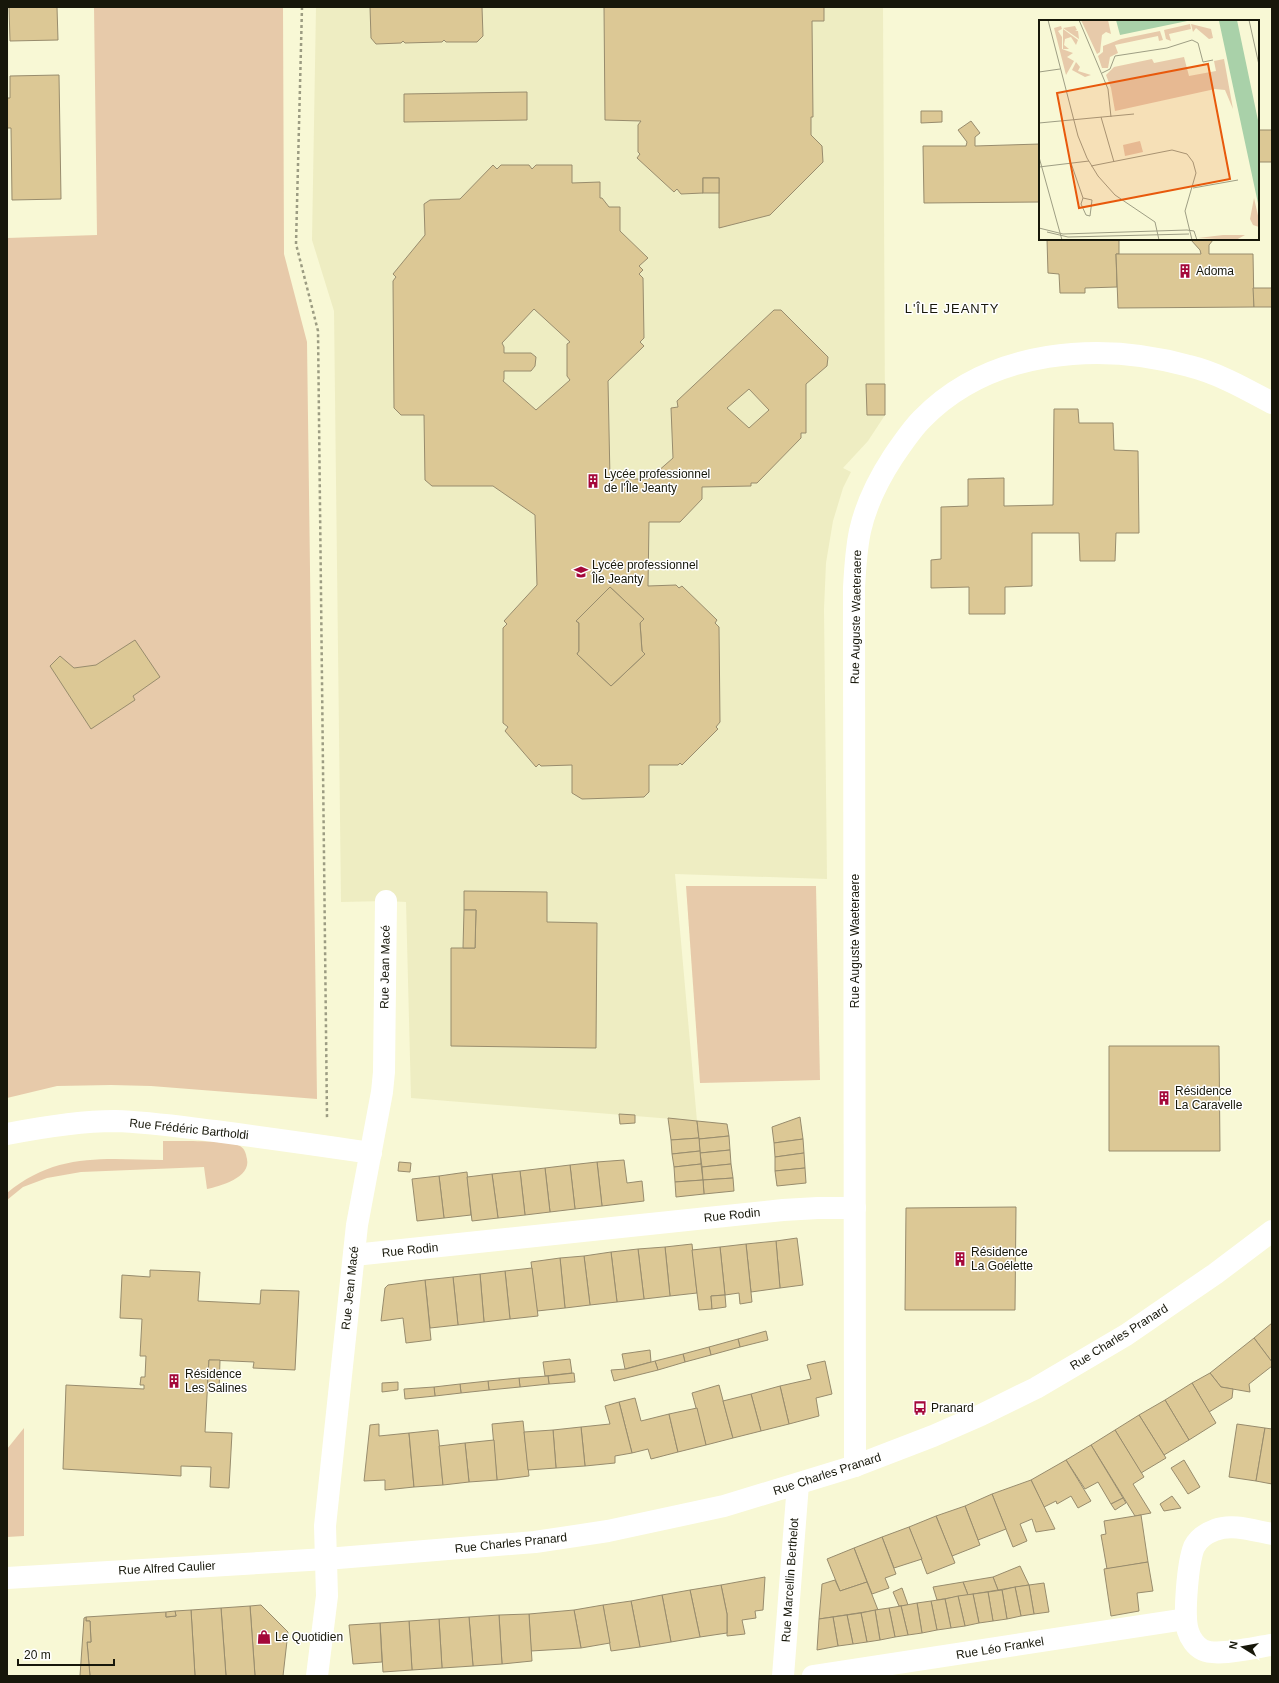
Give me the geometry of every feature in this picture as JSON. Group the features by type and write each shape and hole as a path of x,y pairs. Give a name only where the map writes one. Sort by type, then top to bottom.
{"street":[{"name":"Rue Auguste Waeteraere","path":"855,1208 854,588 856,548 870,497 899,448 923,418 936,406 967,385 986,375 1026,362 1076,353 1121,354 1148,357 1202,370 1235,384 1272,403"},
{"name":"Rue Jean Macé","path":"317,1676 327,1596 325,1526 354,1255 360,1205 380,1109 384,1072 386,901"},
{"name":"Rue Frédéric Bartholdi","path":"7,1134 41,1127 116,1121 281,1139 371,1153"},
{"name":"Rue Rodin","path":"354,1255 783,1210 855,1208"},
{"path":"855,1208 855,1466"},
{"name":"Rue Charles Pranard","path":"326,1559 502,1545 572,1537 645,1524 724,1506 855,1466 933,1436 981,1415 1036,1388 1155,1316 1215,1274 1272,1231"},
{"name":"Rue Marcellin Berthelot","path":"783,1676 798,1484"},
{"path":"1272,1534 1226,1527 1216,1529 1202,1537 1194,1547 1190,1565 1186,1619 1190,1636 1196,1645 1203,1650 1210,1652 1228,1652 1272,1645"},
{"name":"Rue Alfred Caulier","path":"7,1578 326,1559"},
{"name":"Rue Léo Frankel","path":"813,1676 1186,1619"}],"path":[{"path":"302,7 296,244 318,331 327,1118 332,1122"}],"shaded area":[{"path":"94,7 283,7 284,254 307,342 317,1099 151,1086 111,1085 57,1086 7,1098 7,238 97,235"},
{"name":"Lycée professionnel Île Jeanty","path":"316,7 883,7 885,415 868,441 843,468 851,472 843,488 833,521 826,563 824,609 827,879 675,874 697,1121 411,1098 406,902 341,902 334,311 312,240"},
{"path":"686,886 816,886 820,1080 700,1083"},
{"path":"163,1141 203,1141 234,1144 242,1147 246,1153 247,1166 240,1176 219,1186 207,1189 204,1167 81,1172 47,1178 23,1187 7,1200 7,1193 25,1180 44,1170 62,1164 101,1159 163,1160"},
{"path":"24,1428 24,1536 7,1537 7,1449"}],"building":[{"path":"9,7 57,7 58,40 10,41"},
{"path":"370,7 482,7 483,36 477,42 446,42 444,40 442,42 405,43 403,41 401,43 376,44 371,38"},
{"path":"604,7 824,7 824,21 812,21 813,117 811,117 811,135 822,146 823,162 770,215 719,228 719,178 703,178 703,193 681,194 677,189 674,192 637,158 640,154 638,152 638,125 641,121 605,120"},
{"path":"59,75 61,199 12,200 11,128 7,128 7,98 10,98 10,76"},
{"path":"527,92 527,120 404,122 404,94"},
{"path":"921,111 942,111 942,122 921,123"},
{"path":"971,121 980,133 975,137 975,146 1039,144 1039,202 924,203 923,146 966,146 967,142 958,130"},
{"path":"1259,130 1272,130 1272,162 1259,162"},
{"name":"Lycée professionnel de l'Île Jeanty","path":"493,165 497,169 501,165 529,165 532,169 536,165 572,165 572,183 600,182 600,198 602,198 609,207 620,207 620,231 648,258 639,266 643,270 639,274 643,278 644,338 640,342 644,346 608,381 610,479 649,479 673,458 671,408 678,407 677,401 774,310 781,310 828,357 827,366 806,384 806,433 801,433 801,438 757,483 751,483 751,486 702,487 702,499 680,522 649,522 648,586 676,585 679,588 682,586 717,620 715,623 719,627 720,722 716,727 718,729 682,765 680,763 678,765 649,765 649,792 644,797 582,799 572,793 572,765 541,766 539,764 536,767 505,731 508,727 503,723 503,628 507,624 504,621 537,585 535,515 493,486 432,486 425,480 424,415 401,415 394,408 393,281 396,277 393,274 425,235 424,204 430,200 460,199","holes":["534,309 570,342 567,344 567,376 570,380 536,410 503,381 504,371 531,371 535,366 536,357 531,353 504,353 502,343","749,389 769,410 749,428 727,408","610,587 644,619 640,623 642,651 645,654 611,686 577,654 579,651 579,623 576,621"]},
{"path":"703,178 719,178 719,193 703,193"},
{"path":"1047,240 1119,240 1119,254 1116,254 1117,287 1085,288 1085,293 1060,293 1059,274 1048,273"},
{"name":"Adoma","path":"1191,240 1213,240 1209,245 1209,254 1253,254 1254,307 1118,308 1116,254 1201,254 1200,250"},
{"path":"1253,288 1272,288 1272,307 1254,307"},
{"path":"866,384 885,384 885,415 867,415"},
{"path":"1054,409 1078,409 1079,423 1113,423 1114,450 1138,451 1139,533 1116,533 1115,561 1080,561 1079,533 1032,533 1032,586 1005,587 1005,614 969,614 969,587 931,588 931,560 941,559 941,507 968,506 968,479 1004,478 1004,506 1053,505"},
{"path":"610,587 644,619 640,623 642,651 645,654 611,686 577,654 579,651 579,623 576,621"},
{"path":"135,640 160,677 133,696 135,700 91,729 50,666 60,656 74,668 96,665"},
{"path":"464,891 547,892 547,922 597,923 596,1048 451,1046 451,948 475,948 476,910 464,910"},
{"path":"464,910 476,910 475,948 463,948"},
{"name":"Résidence La Caravelle","path":"1109,1046 1219,1046 1220,1151 1109,1151"},
{"path":"619,1114 635,1115 635,1123 620,1124"},
{"path":"800,1117 803,1139 774,1143 772,1127"},
{"path":"668,1118 697,1121 699,1138 671,1140"},
{"path":"697,1121 727,1124 729,1136 699,1139"},
{"path":"729,1136 730,1150 700,1153 699,1139"},
{"path":"699,1138 700,1151 672,1154 671,1140"},
{"path":"803,1139 804,1153 775,1157 774,1143"},
{"path":"730,1150 731,1164 702,1167 700,1153"},
{"path":"700,1151 701,1164 674,1167 672,1154"},
{"path":"804,1153 805,1168 775,1171 775,1157"},
{"path":"624,1160 627,1183 642,1181 644,1201 602,1206 597,1162"},
{"path":"399,1162 411,1163 410,1172 398,1171"},
{"path":"597,1162 602,1206 575,1209 570,1165"},
{"path":"701,1164 703,1180 675,1182 674,1167"},
{"path":"731,1164 733,1178 703,1180 702,1167"},
{"path":"570,1165 575,1209 550,1212 545,1168"},
{"path":"545,1168 550,1212 525,1215 520,1171"},
{"path":"805,1168 806,1183 777,1186 775,1171"},
{"path":"520,1171 525,1215 498,1218 492,1174"},
{"path":"467,1172 471,1215 444,1218 439,1176"},
{"path":"492,1174 498,1218 472,1221 467,1177"},
{"path":"439,1176 444,1218 417,1221 412,1179"},
{"path":"733,1178 734,1191 704,1194 703,1180"},
{"path":"703,1180 704,1194 676,1197 675,1182"},
{"name":"Résidence La Goélette","path":"1016,1207 1015,1310 905,1310 906,1208"},
{"path":"797,1238 803,1285 780,1288 776,1241"},
{"path":"776,1241 780,1288 751,1292 746,1244"},
{"path":"692,1244 697,1293 670,1296 665,1247"},
{"path":"746,1244 752,1302 740,1304 739,1293 725,1295 720,1247"},
{"path":"665,1247 670,1296 644,1299 638,1249"},
{"path":"720,1247 725,1295 711,1296 712,1309 699,1310 692,1250"},
{"path":"638,1249 644,1299 617,1302 611,1252"},
{"path":"611,1252 617,1302 590,1305 584,1256"},
{"path":"584,1256 590,1305 565,1308 560,1258"},
{"path":"560,1258 565,1308 537,1311 531,1262"},
{"path":"532,1268 538,1316 510,1319 505,1271"},
{"name":"Résidence Les Salines","path":"150,1270 200,1272 198,1301 260,1304 261,1290 299,1291 295,1370 253,1368 254,1362 209,1360 205,1432 232,1433 229,1488 210,1487 211,1467 181,1466 181,1476 63,1469 66,1385 144,1389 144,1385 140,1385 141,1377 145,1377 146,1356 140,1356 142,1319 120,1318 122,1275 150,1277"},
{"path":"505,1271 510,1319 484,1322 480,1274"},
{"path":"480,1274 484,1322 458,1325 453,1277"},
{"path":"453,1277 458,1325 430,1328 425,1280"},
{"path":"425,1280 431,1340 406,1343 403,1318 381,1321 385,1288 388,1285"},
{"path":"725,1295 726,1307 712,1309 711,1296"},
{"path":"1272,1323 1272,1362 1254,1338"},
{"path":"766,1331 768,1340 740,1347 738,1339"},
{"path":"1254,1338 1272,1362 1272,1366 1249,1384 1250,1392 1221,1387 1210,1373"},
{"path":"738,1339 740,1347 711,1355 709,1347"},
{"path":"709,1347 711,1355 685,1362 683,1354"},
{"path":"650,1350 651,1362 625,1369 622,1354"},
{"path":"683,1354 685,1362 658,1370 655,1361"},
{"path":"570,1359 572,1373 545,1376 543,1362"},
{"path":"209,1360 220,1360 219,1391 207,1391"},
{"path":"655,1361 658,1370 614,1381 611,1370 626,1369"},
{"path":"825,1361 832,1394 816,1398 819,1416 789,1424 780,1386 811,1379 807,1365"},
{"path":"574,1373 575,1382 549,1384 548,1376"},
{"path":"1210,1373 1221,1387 1233,1389 1232,1398 1209,1412 1192,1383"},
{"path":"548,1376 549,1384 520,1387 519,1378"},
{"path":"519,1378 520,1387 489,1390 488,1381"},
{"path":"488,1381 489,1390 461,1393 460,1384"},
{"path":"398,1382 398,1390 382,1392 382,1383"},
{"path":"1192,1383 1216,1423 1189,1440 1165,1400"},
{"path":"460,1384 461,1393 435,1396 434,1387"},
{"path":"719,1385 733,1438 706,1445 692,1393"},
{"path":"780,1386 789,1424 761,1431 751,1394"},
{"path":"434,1387 435,1396 405,1399 404,1389"},
{"path":"751,1394 761,1431 733,1438 723,1401"},
{"path":"635,1398 641,1421 669,1414 678,1452 651,1459 648,1449 632,1453 619,1402"},
{"path":"1165,1400 1189,1440 1164,1455 1139,1415"},
{"path":"619,1402 632,1453 615,1456 615,1463 585,1466 581,1427 610,1424 605,1406"},
{"path":"697,1408 706,1445 678,1452 669,1414"},
{"path":"1139,1415 1166,1458 1141,1473 1115,1430"},
{"path":"523,1421 529,1476 497,1480 492,1424"},
{"path":"379,1424 379,1436 409,1433 414,1487 385,1490 385,1480 364,1481 370,1425"},
{"path":"1237,1424 1265,1428 1256,1481 1229,1477"},
{"path":"581,1427 585,1466 556,1468 553,1430"},
{"path":"1265,1428 1272,1429 1272,1484 1256,1481"},
{"path":"438,1430 443,1485 414,1487 409,1433"},
{"path":"553,1430 556,1468 528,1470 524,1432"},
{"path":"1115,1430 1144,1477 1133,1484 1151,1513 1135,1516 1091,1445"},
{"path":"494,1440 497,1480 469,1482 465,1443"},
{"path":"465,1443 469,1482 443,1485 439,1446"},
{"path":"1091,1445 1123,1498 1111,1504 1098,1482 1085,1489 1066,1460"},
{"path":"1066,1460 1091,1501 1078,1508 1071,1496 1057,1504 1056,1501 1044,1507 1031,1480"},
{"path":"1184,1460 1200,1487 1188,1494 1171,1468"},
{"path":"1031,1480 1055,1529 1036,1532 1032,1519 1020,1524 1027,1541 1013,1547 992,1494"},
{"path":"992,1494 1006,1529 978,1540 965,1506"},
{"path":"1172,1496 1181,1508 1164,1511 1160,1504"},
{"path":"1123,1498 1126,1503 1115,1510 1111,1504"},
{"path":"965,1506 980,1545 952,1556 936,1516"},
{"path":"1141,1515 1148,1562 1107,1569 1101,1535 1106,1534 1104,1521"},
{"path":"936,1516 955,1563 927,1574 909,1527"},
{"path":"909,1527 922,1559 894,1568 882,1537"},
{"path":"882,1537 896,1574 885,1578 889,1588 872,1594 854,1548"},
{"path":"854,1548 867,1582 840,1591 827,1559"},
{"path":"1148,1562 1153,1591 1137,1593 1139,1611 1111,1616 1104,1569"},
{"path":"1020,1566 1029,1585 998,1590 993,1577"},
{"path":"765,1577 763,1610 755,1611 756,1618 742,1620 745,1634 727,1636 727,1614 721,1585"},
{"path":"993,1577 998,1590 968,1595 963,1582"},
{"path":"835,1580 840,1591 867,1582 878,1610 819,1619 822,1584"},
{"path":"963,1582 968,1595 937,1600 933,1587"},
{"path":"1044,1583 1049,1612 1034,1614 1029,1585"},
{"path":"721,1585 727,1614 727,1633 700,1637 690,1590"},
{"path":"1029,1585 1034,1614 1021,1616 1015,1587"},
{"path":"1015,1587 1021,1616 1007,1619 1002,1590"},
{"path":"902,1588 908,1605 899,1606 893,1592"},
{"path":"690,1590 700,1637 671,1642 662,1595"},
{"path":"1002,1590 1007,1619 993,1621 988,1592"},
{"path":"988,1592 993,1621 979,1623 973,1594"},
{"path":"973,1594 979,1623 965,1626 958,1596"},
{"path":"662,1595 671,1642 640,1647 631,1601"},
{"path":"958,1596 965,1626 951,1628 945,1599"},
{"path":"945,1599 951,1628 937,1630 931,1601"},
{"path":"631,1601 640,1647 611,1651 603,1605"},
{"path":"931,1601 937,1630 922,1633 917,1603"},
{"path":"917,1603 922,1633 908,1635 901,1606"},
{"path":"261,1605 288,1632 283,1676 255,1676 250,1606"},
{"path":"603,1605 610,1643 581,1648 574,1610"},
{"path":"250,1606 255,1676 226,1676 221,1608"},
{"path":"901,1606 908,1635 895,1637 889,1608"},
{"path":"221,1608 226,1676 195,1676 191,1610"},
{"path":"889,1608 895,1637 880,1640 875,1610"},
{"path":"191,1610 195,1676 90,1676 87,1642 91,1642 90,1621 86,1621 86,1617 166,1612 166,1617 176,1616 175,1611"},
{"path":"574,1610 581,1648 531,1651 529,1614"},
{"path":"875,1610 880,1640 867,1642 861,1613"},
{"path":"175,1611 176,1616 166,1617 166,1612"},
{"path":"861,1613 867,1642 853,1644 847,1615"},
{"path":"529,1614 532,1661 502,1664 499,1615"},
{"path":"499,1615 502,1664 473,1666 469,1617"},
{"path":"847,1615 853,1644 838,1646 833,1617"},
{"path":"86,1617 86,1621 90,1621 91,1642 87,1642 90,1676 80,1676 84,1618"},
{"path":"469,1617 473,1666 442,1668 439,1619"},
{"path":"833,1617 838,1646 817,1650 819,1619"},
{"path":"439,1619 442,1668 412,1670 409,1621"},
{"path":"409,1621 412,1670 383,1672 380,1623"},
{"path":"380,1623 382,1662 353,1664 349,1625"}],"place":[{"name":"Adoma","path":"1185,271"},
{"name":"Lycée professionnel de l'Île Jeanty","path":"593,481"},
{"name":"Lycée professionnel Île Jeanty","path":"581,572"},
{"name":"Résidence La Caravelle","path":"1164,1098"},
{"name":"Résidence La Goélette","path":"960,1259"},
{"name":"Résidence Les Salines","path":"174,1381"},
{"name":"Pranard","path":"920,1408"},
{"name":"Le Quotidien","path":"264,1637"}],"district":[{"name":"L'ÎLE JEANTY","path":"952,308"}]}
